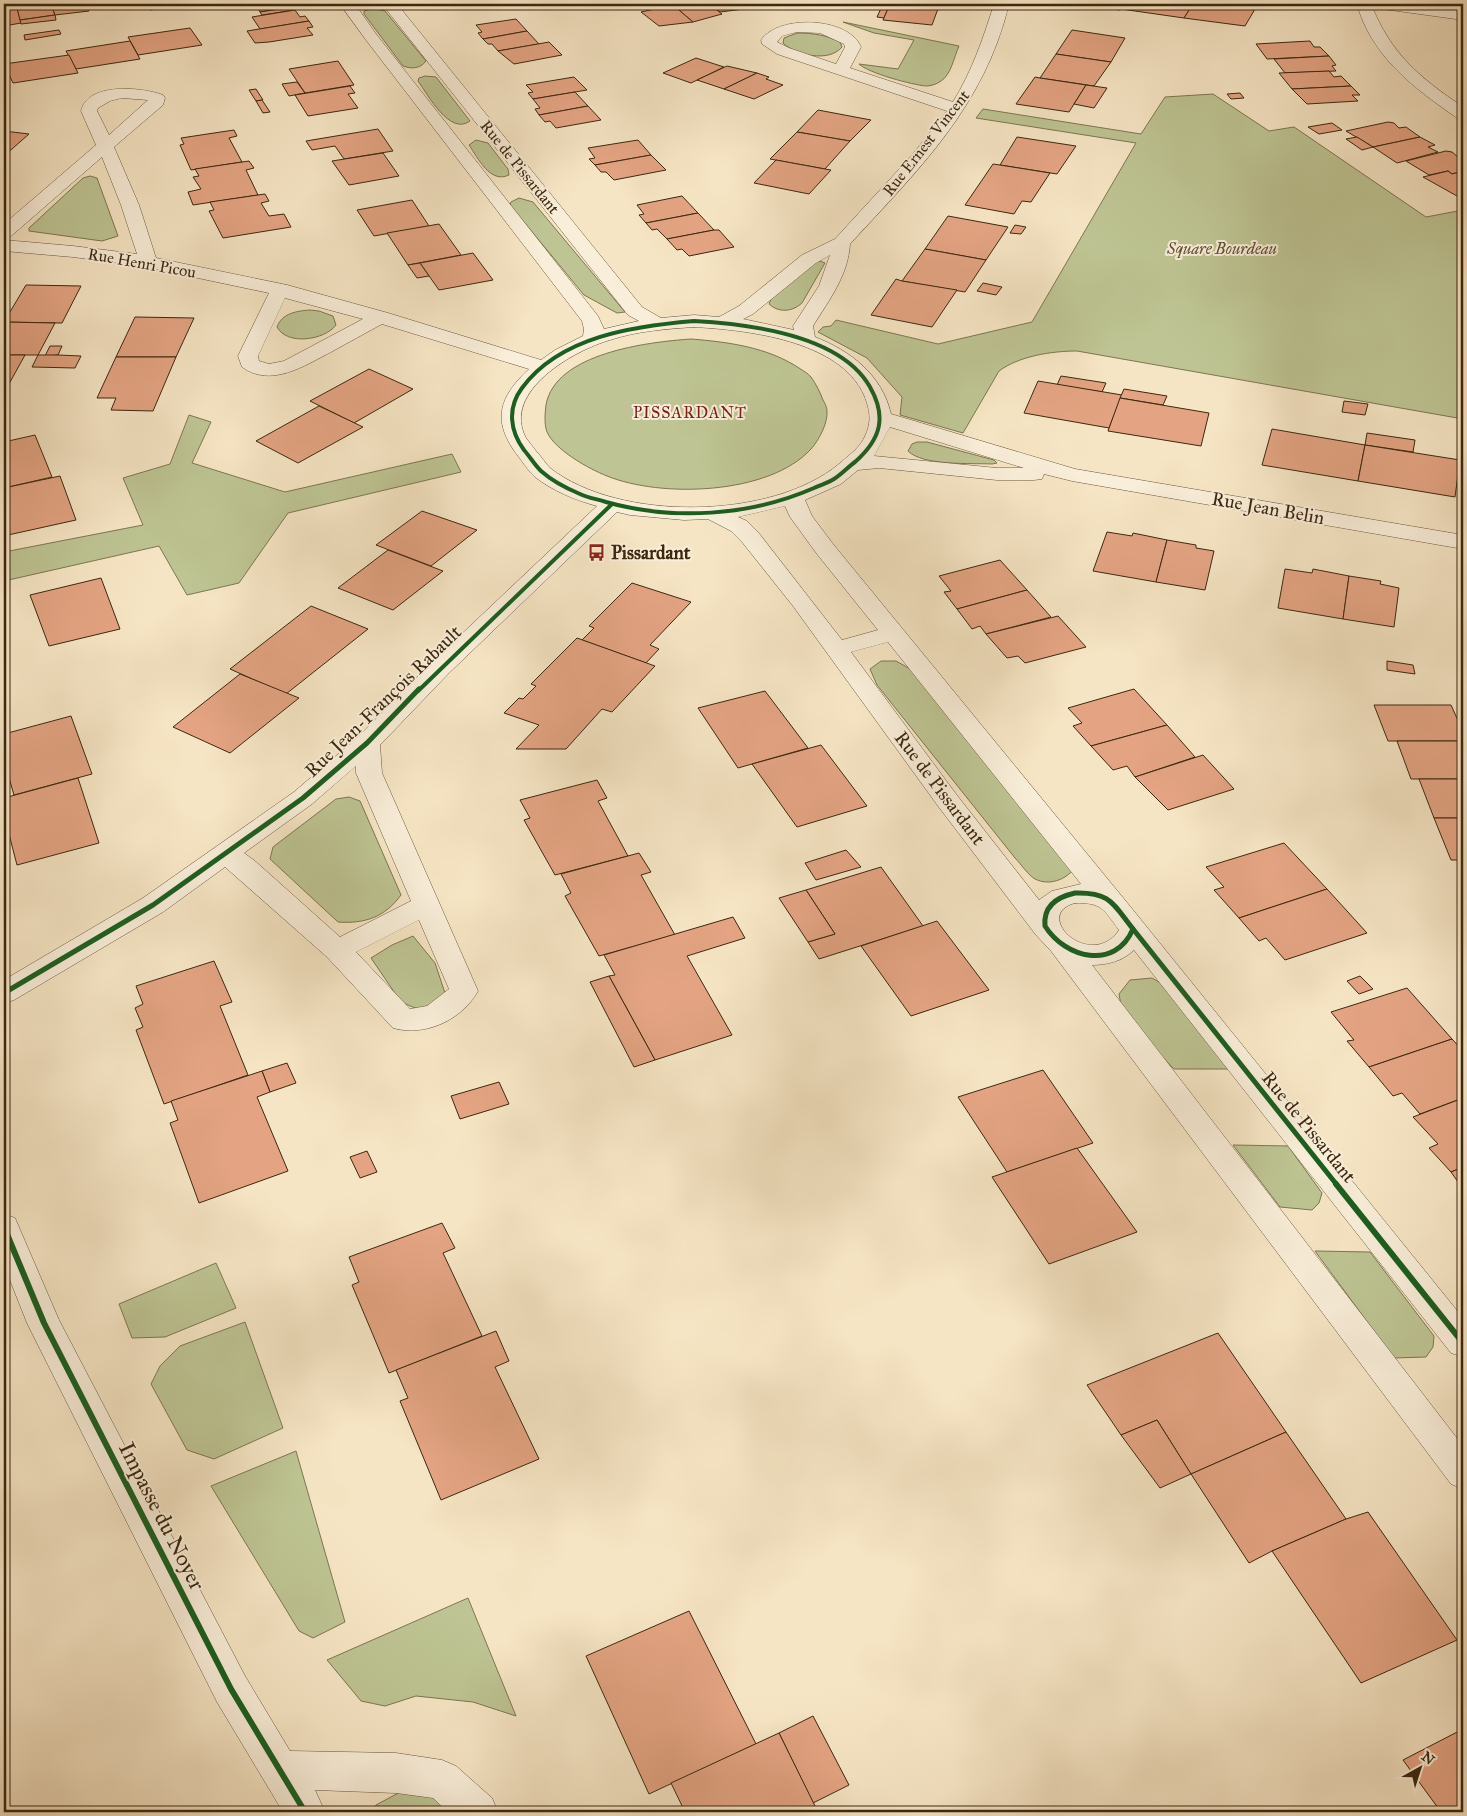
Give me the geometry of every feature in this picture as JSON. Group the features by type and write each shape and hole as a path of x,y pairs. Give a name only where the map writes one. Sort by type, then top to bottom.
{"street":[{"name":"Rue de Pissardant","path":"348,4 371,37 592,320 593,338"},
{"name":"Rue de Pissardant","path":"389,4 635,311 658,324"},
{"name":"Rue Ernest Vincent","path":"724,322 746,310 808,259 841,243 919,158 957,109 978,72 1002,4"},
{"path":"1364,4 1377,37 1391,56 1412,77 1463,114"},
{"path":"1383,4 1463,15"},
{"path":"841,70 852,46 847,38 839,34 822,29 797,27 779,31 773,34 769,40 770,44 775,48 957,109"},
{"path":"4,233 106,146 142,238 148,262"},
{"path":"806,340 803,326 835,274 841,254 841,243"},
{"name":"Rue Henri Picou","path":"4,246 98,254 148,262 280,289 381,317 541,366"},
{"path":"280,289 248,356 249,363 256,369 280,369 291,365 381,317"},
{"path":"724,322 758,327 806,340 835,354 854,368 870,386 881,418 872,444 856,464 818,489 793,499 756,508 716,514 650,511 612,504 577,492 544,473 522,451 512,430 512,410 520,389 541,366 558,354 593,338 621,330 658,324 724,322"},
{"name":"Rue Jean Belin","path":"881,418 1072,474 1463,542"},
{"name":"Rue Jean Belin","path":"856,464 879,462 997,474 1072,474"},
{"name":"Rue de Pissardant","path":"793,499 800,517 1133,929 1463,1343"},
{"name":"Rue Jean-François Rabault","path":"4,993 153,905 303,798 366,743 440,668 612,504"},
{"name":"Rue de Pissardant","path":"716,514 739,526 750,537 837,648 948,800 1280,1229 1463,1473"},
{"path":"837,648 893,634"},
{"name":"Rue Jean-François Rabault","path":"226,854 246,867 336,950 403,1020 422,1020 449,1008 464,991 425,906 369,773 366,743"},
{"path":"1107,897 1076,892 1062,895 1045,912 1054,937 1076,954 1103,955 1124,945 1130,938 1133,929"},
{"path":"336,950 425,906"},
{"name":"Impasse du Noyer","path":"4,1227 44,1323 231,1689 305,1812"},
{"path":"281,1770 396,1773 442,1780 478,1812"}],"green space":[{"path":"373,8 385,11 426,61 424,64 415,68 403,66 364,14 364,11"},
{"path":"843,22 959,46 950,70 941,81 928,86 920,85 881,75 859,64 898,69 914,40 874,33"},
{"path":"797,33 814,34 830,38 840,42 842,47 829,55 804,54 795,51 783,43 784,38"},
{"path":"425,76 436,77 470,121 462,124 455,123 447,119 440,112 418,81 419,78"},
{"name":"Square Bourdeau","path":"1213,94 1269,131 1294,127 1426,217 1463,210 1463,234 1458,235 1463,239 1463,419 1077,351 1067,351 1026,358 999,371 963,433 900,415 902,397 867,358 818,332 823,327 831,326 836,320 938,344 1032,322 1136,143 976,118 983,109 1141,134 1165,97"},
{"path":"476,140 488,143 508,169 509,175 496,176 485,168 469,145"},
{"path":"90,176 97,178 118,236 102,241 29,231 29,228 83,178"},
{"path":"519,198 533,202 625,312 617,313 584,295 510,205 511,202"},
{"path":"816,262 825,263 802,303 790,310 777,309 769,304 771,299"},
{"path":"310,310 333,316 336,325 324,334 306,339 289,337 277,327 279,322 286,316 295,312"},
{"path":"691,339 733,344 761,350 787,361 808,374 818,388 827,411 822,431 811,449 792,464 769,476 742,484 714,488 656,488 630,483 591,469 565,452 551,439 545,426 546,405 553,387 566,373 584,362 629,347"},
{"path":"189,415 211,422 192,463 285,492 452,454 461,472 288,513 239,583 187,595 159,546 4,581 4,552 143,525 123,478 170,464"},
{"path":"927,442 994,460 997,463 960,463 924,459 908,451 912,444"},
{"path":"881,661 896,661 914,671 1074,869 1070,873 1056,881 1046,882 1035,879 1027,872 877,685 870,669"},
{"path":"349,797 360,801 401,895 388,909 374,918 357,922 338,922 270,859 273,847 336,799"},
{"path":"413,936 435,963 445,993 422,1011 401,1002 371,958 392,945"},
{"path":"1152,978 1169,988 1228,1069 1174,1069 1123,1016 1119,994 1130,980"},
{"path":"1233,1145 1288,1146 1322,1193 1319,1203 1312,1210 1280,1207"},
{"path":"1315,1251 1370,1252 1434,1336 1433,1347 1426,1357 1394,1358"},
{"path":"216,1263 236,1308 165,1337 132,1338 119,1304"},
{"path":"245,1322 283,1428 214,1459 187,1450 151,1384 160,1366 180,1346"},
{"path":"296,1451 345,1622 313,1638 299,1631 211,1486"},
{"path":"468,1598 516,1716 473,1702 416,1696 385,1706 361,1701 327,1660"},
{"path":"402,1791 429,1794 452,1812 371,1812 376,1805"}],"building":[{"path":"16,4 21,23 4,26 4,5"},
{"path":"16,4 51,4 55,15 20,20"},
{"path":"51,4 87,4 89,11 55,15"},
{"path":"179,4 180,6 150,10 147,5"},
{"path":"290,4 293,7 260,12 256,5"},
{"path":"709,4 722,14 693,22 673,5"},
{"path":"709,4 746,4 752,8 720,12"},
{"path":"883,4 890,4 884,18 877,17"},
{"path":"890,4 939,6 932,25 883,20"},
{"path":"1076,4 1125,4 1120,10"},
{"path":"1125,4 1193,4 1184,18 1121,9"},
{"path":"1193,4 1221,4 1255,9 1245,26 1184,18"},
{"path":"673,5 693,22 659,26 641,12"},
{"path":"293,7 295,10 262,15 260,12"},
{"path":"295,10 300,17 305,16 309,21 260,29 252,17"},
{"path":"55,15 56,20 21,24 20,20"},
{"path":"516,19 527,31 483,39 478,33 482,32 476,25"},
{"path":"309,21 313,27 307,28 313,35 255,43 247,31"},
{"path":"190,28 202,45 138,55 128,37"},
{"path":"59,30 61,34 25,40 24,35"},
{"path":"1072,30 1125,38 1111,62 1056,54"},
{"path":"527,31 539,44 498,51 492,44 488,44 483,39"},
{"path":"130,41 140,59 76,69 66,51"},
{"path":"1310,41 1314,47 1320,47 1329,56 1267,59 1256,44"},
{"path":"549,42 562,55 514,64 498,51"},
{"path":"1056,54 1111,62 1094,86 1040,78"},
{"path":"69,55 78,73 13,83 4,64"},
{"path":"1329,56 1336,65 1332,66 1336,71 1285,73 1274,59"},
{"path":"696,58 724,67 691,83 663,73"},
{"path":"338,61 354,85 305,93 289,69"},
{"path":"727,66 757,73 724,89 697,80"},
{"path":"1329,71 1334,77 1341,76 1351,86 1292,89 1279,73"},
{"path":"757,73 769,77 766,79 783,85 754,99 724,89"},
{"path":"574,77 587,90 533,99 528,93 533,92 526,85"},
{"path":"1035,77 1086,85 1069,112 1016,104"},
{"path":"297,82 305,93 289,96 282,84"},
{"path":"1086,85 1107,88 1094,108 1074,104"},
{"path":"350,86 355,93 348,94 358,108 308,116 295,95"},
{"path":"1351,86 1360,95 1352,95 1358,101 1307,104 1292,89"},
{"path":"256,89 263,100 256,101 249,90"},
{"path":"575,92 588,106 539,115 535,109 540,108 533,99"},
{"path":"1240,93 1244,98 1231,99 1227,94"},
{"path":"262,100 270,112 263,113 256,101"},
{"path":"588,106 601,120 556,128 550,121 545,122 539,115"},
{"path":"818,110 871,120 850,141 797,132"},
{"path":"1388,122 1394,123 1399,128 1406,127 1420,137 1373,147 1346,131"},
{"path":"1332,123 1342,130 1319,134 1308,127"},
{"path":"378,129 393,151 344,159 335,146 312,150 306,141"},
{"path":"234,130 237,136 229,138 242,162 191,170 180,145 184,144 181,138"},
{"path":"4,131 29,134 4,156"},
{"path":"797,132 850,141 825,169 770,159"},
{"path":"1017,137 1076,146 1057,174 1000,165"},
{"path":"1357,137 1373,147 1362,150 1346,139"},
{"path":"1420,137 1435,145 1428,147 1438,152 1397,163 1373,147"},
{"path":"638,140 651,155 595,165 589,159 595,158 588,148"},
{"path":"1446,151 1452,152 1458,157 1463,156 1463,171 1452,174 1448,171 1429,175 1406,161"},
{"path":"383,153 399,176 349,185 332,161"},
{"path":"651,155 666,170 614,180 606,172 601,172 595,165"},
{"path":"776,160 831,170 809,194 754,183"},
{"path":"249,161 254,168 246,170 258,195 193,205 188,192 201,189 193,177 199,176 195,169"},
{"path":"993,164 1050,173 1031,202 1022,201 1014,214 965,205"},
{"path":"1448,171 1452,174 1463,171 1463,194 1457,196 1423,177"},
{"path":"265,194 269,201 261,203 269,216 284,214 291,227 223,238 209,211 214,210 210,202"},
{"path":"682,196 698,213 646,223 639,215 644,214 637,205"},
{"path":"412,200 429,226 374,236 357,210"},
{"path":"698,213 714,230 667,239 657,229 652,230 646,223"},
{"path":"948,216 1008,227 986,260 925,249"},
{"path":"439,224 461,255 408,265 387,233"},
{"path":"1015,225 1026,227 1021,234 1010,233"},
{"path":"719,230 734,247 689,256 682,249 677,250 667,239"},
{"path":"925,249 986,260 965,292 902,281"},
{"path":"473,253 493,280 439,290 420,263"},
{"path":"420,263 429,276 417,278 408,265"},
{"path":"896,279 957,290 932,327 871,315"},
{"path":"983,283 1002,287 996,295 977,291"},
{"path":"26,285 81,286 62,323 4,322"},
{"path":"135,317 194,318 176,357 116,357"},
{"path":"4,322 55,323 38,355 4,355"},
{"path":"50,346 62,346 58,355 45,356"},
{"path":"4,355 25,355 4,393"},
{"path":"38,355 81,356 75,368 32,367"},
{"path":"116,357 176,357 153,411 111,410 116,398 97,398"},
{"path":"369,369 413,389 354,423 310,401"},
{"path":"1061,376 1106,383 1102,392 1057,385"},
{"path":"1038,381 1122,395 1109,428 1024,413"},
{"path":"1124,389 1167,396 1163,405 1120,398"},
{"path":"1120,398 1209,413 1201,446 1108,431"},
{"path":"1344,401 1368,404 1365,415 1342,412"},
{"path":"319,406 363,427 298,463 256,441"},
{"path":"1272,429 1365,445 1358,481 1262,465"},
{"path":"1367,433 1415,440 1413,452 1365,445"},
{"path":"35,435 52,477 4,488 4,442"},
{"path":"1365,445 1460,460 1455,497 1358,481"},
{"path":"60,476 76,520 8,535 4,523 4,488"},
{"path":"422,511 477,530 431,566 376,545"},
{"path":"1107,532 1132,536 1133,533 1167,540 1156,582 1093,571"},
{"path":"1167,540 1196,545 1196,548 1214,551 1205,590 1156,582"},
{"path":"388,550 443,571 393,610 338,588"},
{"path":"1000,560 1027,590 957,609 944,592 951,591 939,576"},
{"path":"1285,569 1312,573 1313,569 1349,576 1343,619 1278,608"},
{"path":"1349,576 1381,581 1380,584 1399,588 1394,627 1343,619"},
{"path":"101,578 120,629 49,646 30,595"},
{"path":"632,583 691,602 650,645 659,649 646,663 582,640 594,628 589,626"},
{"path":"1027,590 1051,617 986,634 980,626 972,629 957,609"},
{"path":"311,606 368,629 286,694 230,669"},
{"path":"1058,616 1086,647 1025,663 1018,656 1007,658 986,634"},
{"path":"577,638 655,666 612,712 602,709 566,749 516,749 539,725 504,713 519,698 523,699 536,686 531,684"},
{"path":"1387,661 1413,665 1415,674 1387,670"},
{"path":"240,674 299,698 230,753 173,727"},
{"path":"1134,689 1167,725 1091,746 1073,726 1082,723 1068,708"},
{"path":"765,691 808,748 738,768 698,708"},
{"path":"1374,705 1451,705 1460,725 1463,725 1463,741 1388,741"},
{"path":"71,716 92,774 14,795 4,761 4,734"},
{"path":"1167,725 1195,757 1135,777 1127,766 1113,770 1091,746"},
{"path":"1397,741 1463,741 1463,779 1411,779"},
{"path":"821,745 867,806 797,827 752,764"},
{"path":"1203,755 1234,789 1168,810 1135,777"},
{"path":"78,778 99,843 17,865 4,815 4,798"},
{"path":"1419,779 1463,779 1463,818 1434,818"},
{"path":"597,780 607,798 598,801 628,856 555,875 524,820 530,818 520,800"},
{"path":"1434,818 1463,818 1463,860 1451,860"},
{"path":"1284,843 1327,889 1239,918 1214,890 1224,887 1206,867"},
{"path":"846,850 861,867 816,880 805,863"},
{"path":"639,853 651,872 641,875 675,935 599,956 565,896 571,893 561,874"},
{"path":"881,867 923,926 819,959 808,942 835,934 806,890"},
{"path":"1327,889 1367,933 1285,960 1266,938 1259,941 1239,918"},
{"path":"806,890 835,934 808,942 779,898"},
{"path":"733,917 745,938 687,956 732,1035 655,1060 609,976 615,975 604,955"},
{"path":"937,921 989,990 911,1016 861,946"},
{"path":"214,961 232,1002 220,1006 248,1075 164,1104 136,1030 143,1027 135,1008 143,1004 136,986"},
{"path":"609,976 655,1060 634,1067 590,982"},
{"path":"1360,976 1373,989 1359,994 1347,981"},
{"path":"1407,988 1452,1039 1369,1067 1347,1041 1354,1040 1331,1012"},
{"path":"1452,1039 1463,1051 1463,1098 1420,1114 1402,1093 1393,1096 1369,1067"},
{"path":"287,1063 296,1083 270,1092 262,1071"},
{"path":"1043,1070 1093,1143 1007,1172 958,1097"},
{"path":"262,1071 270,1092 257,1097 288,1171 199,1203 170,1123 178,1120 171,1101"},
{"path":"499,1082 509,1104 460,1119 451,1096"},
{"path":"1463,1098 1463,1167 1451,1172 1429,1148 1438,1144 1413,1117"},
{"path":"1077,1148 1137,1232 1049,1264 992,1177"},
{"path":"367,1151 377,1172 360,1178 350,1157"},
{"path":"1463,1167 1463,1189 1451,1172"},
{"path":"442,1223 455,1248 443,1253 482,1336 389,1373 352,1285 359,1282 349,1257"},
{"path":"496,1331 509,1361 495,1367 539,1459 441,1500 400,1401 408,1398 396,1370"},
{"path":"1218,1333 1286,1432 1191,1474 1157,1420 1121,1435 1087,1385"},
{"path":"1157,1420 1191,1474 1160,1488 1121,1435"},
{"path":"1286,1432 1346,1519 1249,1563 1191,1474"},
{"path":"1368,1512 1457,1640 1361,1683 1272,1551 1346,1519"},
{"path":"689,1611 756,1744 649,1794 586,1656"},
{"path":"813,1716 849,1785 813,1803 779,1733"},
{"path":"1463,1729 1463,1812 1441,1812 1403,1760"},
{"path":"779,1733 818,1812 685,1812 671,1783"}],"cycle path":[{"path":"694,321 753,326 792,335 828,350 845,361 868,383 875,397 881,417 878,431 865,453 834,479 790,499 739,510 684,514 630,508 581,495 541,472 516,439 512,425 514,403 525,384 543,367 582,343 624,330 694,321"},
{"path":"4,993 153,905 303,798 367,743 440,668 612,504"},
{"path":"1133,929 1124,944 1110,953 1084,955 1072,952 1057,941 1046,928 1044,918 1046,911 1055,901 1075,893 1097,894 1105,897 1112,903 1119,911 1463,1343"},
{"path":"4,1227 44,1323 231,1689 305,1812"}],"place":[{"name":"Pissardant","path":"597,552"}],"district":[{"name":"PISSARDANT","path":"690,412"}]}
